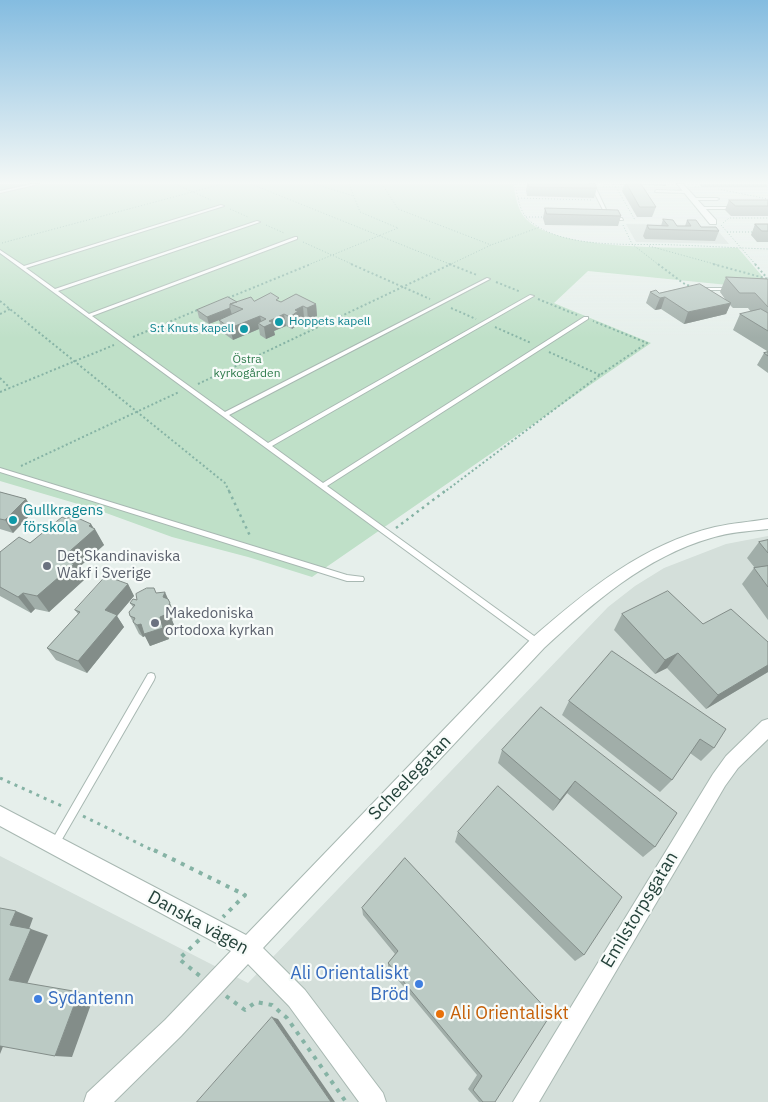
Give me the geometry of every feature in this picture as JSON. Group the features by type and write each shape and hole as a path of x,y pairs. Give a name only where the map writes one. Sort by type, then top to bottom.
{"street":[{"name":"Scheelegatan","path":"96,1102 173,1028 538,643 602,586 638,564 682,543 708,534 768,524"},
{"name":"Emilstorpsgatan","path":"525,1102 719,780 732,762 768,727"},
{"name":"Danska vägen","path":"0,816 248,948 297,998 374,1102"}],"lane":[{"path":"22,268 127,235"},
{"path":"54,291 218,235"},
{"path":"88,316 296,238"},
{"path":"0,251 538,643"},
{"path":"224,415 488,279"},
{"path":"704,297 697,292 698,289 734,290"},
{"path":"267,446 532,296"},
{"path":"322,486 586,318"},
{"path":"0,470 347,578 360,580"},
{"path":"54,845 150,677"}],"path":[{"path":"0,244 32,235"},
{"path":"466,235 491,245"},
{"path":"9,472 491,245 517,235"},
{"path":"569,235 585,240 632,244 768,249"},
{"path":"629,235 632,244 683,283 698,289"},
{"path":"730,235 768,278"},
{"path":"223,300 380,236"},
{"path":"644,244 768,278"},
{"path":"333,255 600,375 388,534"},
{"path":"1,302 225,483 257,550"},
{"path":"0,392 205,307"},
{"path":"0,314 10,309"},
{"path":"0,378 10,388"}],"shaded area":[{"path":"632,235 722,235 729,244 636,242"},
{"path":"768,536 768,1102 0,1102 0,856 248,983 608,607 635,586 664,568 726,544"}],"green space":[{"name":"Östra kyrkogården","path":"0,235 558,235 595,243 626,246 738,248 768,283 768,289 588,271 554,303 527,292 651,343 312,577 248,557 172,537 95,509 0,481"}],"building":[{"path":"726,277 768,279 768,307 755,293 740,293"},
{"path":"700,284 731,303 688,312 665,297 660,298 650,292 656,290 659,293"},
{"path":"271,293 279,298 276,300 281,302 296,294 316,304 307,308 303,306 295,310 298,311 290,317 284,314 269,321 273,323 264,327 258,323 266,319 260,316 230,328 219,320 243,309 230,304 251,297 254,301"},
{"path":"228,297 237,302 230,304 230,308 207,317 197,310"},
{"path":"761,309 768,313 768,331 740,314"},
{"path":"0,492 26,499 5,520 0,519"},
{"path":"71,515 91,524 89,526 95,529 62,558 74,564 37,596 23,593 18,597 0,587 0,552 19,537 30,543 62,517 66,519"},
{"path":"768,540 768,553 759,542"},
{"path":"768,566 768,587 754,568"},
{"path":"106,576 128,584 105,610 117,615 78,661 47,648 80,612 75,610"},
{"path":"147,588 154,588 156,593 165,592 163,597 168,599 170,603 166,609 169,613 160,617 163,628 144,634 141,624 137,625 133,622 135,618 130,616 129,612 135,605 130,603 133,599 137,600 136,594"},
{"path":"668,591 703,624 731,609 768,642 768,665 718,695 678,653 665,660 622,614"},
{"path":"612,651 726,729 714,748 700,739 672,780 569,701"},
{"path":"541,707 677,813 655,847 575,781 560,800 502,750"},
{"path":"498,786 622,897 584,955 458,832"},
{"path":"405,858 551,1014 495,1102 483,1102 473,1090 482,1076 388,963 398,951 362,908"},
{"path":"0,908 16,911 10,925 31,929 9,980 79,992 55,1056 0,1046"},
{"path":"272,1017 331,1102 197,1102"}],"place":[{"name":"Hoppets kapell","path":"279,322"},
{"name":"S:t Knuts kapell","path":"244,329"},
{"name":"Gullkragens förskola","path":"13,520"},
{"name":"Det Skandinaviska Wakf i Sverige","path":"47,566"},
{"name":"Makedoniska ortodoxa kyrkan","path":"155,623"},
{"name":"Ali Orientaliskt Bröd","path":"419,984"},
{"name":"Sydantenn","path":"38,999"},
{"name":"Ali Orientaliskt","path":"440,1014"}]}
